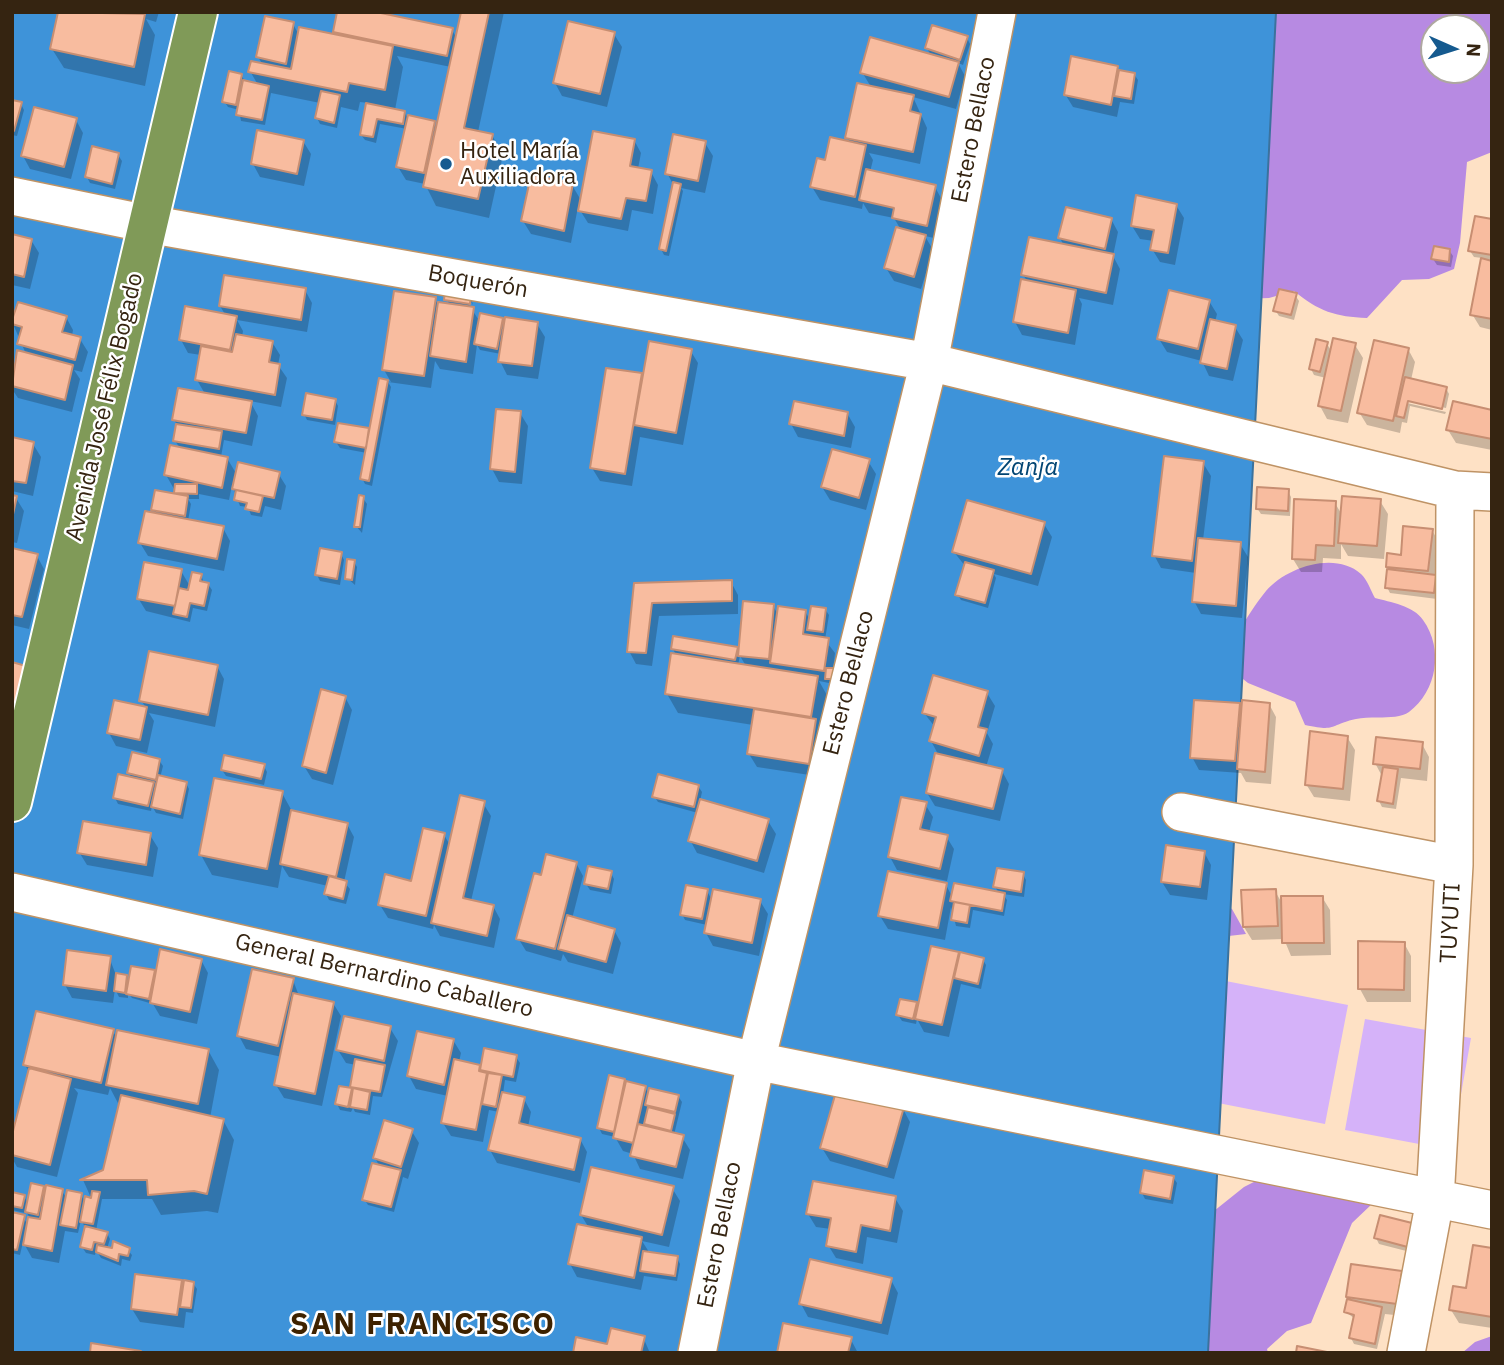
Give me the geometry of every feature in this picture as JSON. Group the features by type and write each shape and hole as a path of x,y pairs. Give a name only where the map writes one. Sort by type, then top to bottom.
{"highway":[{"name":"Avenida José Félix Bogado","path":"12,802 180,98 198,12"}],"street":[{"name":"Estero Bellaco","path":"697,1353 756,1061 937,365 997,12"},
{"name":"Boquerón","path":"12,196 148,224 937,365 1455,490 1492,492"},
{"name":"TUYUTI","path":"1406,1353 1435,1200 1454,865 1455,490"},
{"path":"1181,813 1454,865"},
{"name":"General Bernardino Caballero","path":"12,892 756,1061 1492,1210"}],"shaded area":[{"path":"1124,12 1492,12 1492,152 1467,162 1460,243 1454,269 1429,279 1402,280 1367,318 1328,312 1311,304 1294,291 1269,298 1241,299"},
{"path":"1112,504 1137,512 1150,533 1158,557 1157,583 1169,606 1189,623 1212,633 1238,632 1262,596 1275,582 1298,569 1312,565 1338,564 1361,574 1375,598 1401,605 1419,615 1430,631 1434,644 1434,669 1426,693 1419,703 1404,715 1356,719 1328,728 1305,725 1295,702 1248,683 1228,667 1204,654 1166,692 1154,744 1156,771 1165,794 1163,876 1183,892 1208,897 1232,909 1246,934 1220,937 1201,958 1136,1006 1127,1051 1086,1060 1047,1060 1018,1055 995,1007 1011,932 1023,911 1046,897 1045,870 1022,861 996,860 975,842 996,830 1020,828 1033,809 1022,760 1014,696 1011,687 953,665 922,643 940,596 991,592 1033,562 1057,554 1080,524"},
{"path":"1185,973 1348,1005 1325,1124 1162,1092"},
{"path":"1365,1019 1471,1038 1451,1150 1345,1130"},
{"path":"1291,1163 1372,1204 1352,1223 1311,1323 1287,1331 1267,1349 1268,1353 1088,1353 1204,1219 1244,1187"},
{"path":"1492,1336 1492,1353 1462,1353 1475,1342"}],"water":[{"name":"Zanja","path":"12,12 1276,12 1208,1353 12,1353"}],"building":[{"path":"58,12 145,14 134,67 50,49"},
{"path":"337,12 376,12 453,28 447,56 333,32"},
{"path":"461,12 489,12 464,128 493,134 478,199 423,187"},
{"path":"265,16 294,22 286,64 256,57"},
{"path":"568,21 615,32 600,94 553,83"},
{"path":"932,25 968,36 960,60 925,48"},
{"path":"299,27 393,46 385,90 349,83 347,92 248,72 251,61 291,69"},
{"path":"870,37 959,62 949,97 860,73"},
{"path":"1071,56 1118,66 1111,105 1064,95"},
{"path":"1119,70 1135,73 1131,99 1114,96"},
{"path":"229,71 242,74 236,105 222,102"},
{"path":"243,80 269,86 262,120 236,115"},
{"path":"857,83 914,95 910,111 921,114 913,152 845,138"},
{"path":"321,91 340,95 334,123 315,118"},
{"path":"12,100 22,102 14,131 12,131"},
{"path":"366,103 405,111 403,124 377,119 373,137 360,135"},
{"path":"34,107 77,118 64,167 21,156"},
{"path":"408,115 435,121 424,173 396,167"},
{"path":"257,130 304,140 297,174 251,164"},
{"path":"593,131 635,139 630,166 652,170 646,201 626,198 621,219 578,211"},
{"path":"673,134 706,141 698,181 665,174"},
{"path":"830,137 866,145 855,197 810,187 817,158 825,160"},
{"path":"92,146 119,153 112,184 85,177"},
{"path":"866,169 936,185 927,226 892,218 894,208 859,200"},
{"path":"531,175 573,183 564,231 521,221"},
{"path":"673,182 681,184 666,251 659,249"},
{"path":"1136,195 1177,204 1168,253 1150,250 1154,230 1131,226"},
{"path":"1066,207 1112,218 1105,249 1058,238"},
{"path":"1475,216 1492,219 1492,255 1468,251"},
{"path":"896,227 926,235 914,277 884,268"},
{"path":"12,234 32,239 24,277 12,274"},
{"path":"1029,237 1114,254 1106,293 1021,275"},
{"path":"1434,246 1450,249 1449,262 1431,259"},
{"path":"1481,258 1492,261 1492,319 1470,315"},
{"path":"224,275 306,288 301,320 219,306"},
{"path":"1021,279 1076,290 1068,333 1013,322"},
{"path":"1279,289 1297,293 1291,315 1273,311"},
{"path":"1169,290 1210,300 1198,349 1157,339"},
{"path":"394,291 436,297 424,376 382,370"},
{"path":"445,291 471,294 470,304 444,300"},
{"path":"18,302 67,316 62,332 81,337 75,360 17,344 22,327 12,324 12,320"},
{"path":"438,302 474,307 466,362 430,356"},
{"path":"185,306 237,316 230,350 179,340"},
{"path":"480,313 503,318 497,349 474,344"},
{"path":"505,317 538,322 532,366 498,362"},
{"path":"1210,319 1236,325 1227,369 1200,363"},
{"path":"236,334 273,341 269,362 280,364 275,395 195,380 201,346 232,352"},
{"path":"1333,338 1356,343 1341,411 1318,406"},
{"path":"1316,339 1328,342 1320,372 1309,369"},
{"path":"1374,340 1409,348 1393,421 1357,413"},
{"path":"649,341 692,349 676,433 634,425"},
{"path":"17,350 73,365 65,400 12,386"},
{"path":"606,368 642,373 625,474 590,468"},
{"path":"1405,377 1447,387 1442,409 1408,401 1404,418 1396,416"},
{"path":"379,378 388,380 369,481 360,479"},
{"path":"178,388 252,401 246,433 172,420"},
{"path":"306,393 336,399 332,420 302,415"},
{"path":"794,401 848,412 844,436 789,424"},
{"path":"1453,401 1492,410 1492,439 1446,430"},
{"path":"496,409 521,411 515,472 490,469"},
{"path":"338,423 369,428 366,448 334,442"},
{"path":"176,424 222,431 219,449 173,441"},
{"path":"12,437 34,442 26,483 12,481"},
{"path":"170,445 228,457 222,488 164,475"},
{"path":"832,449 870,459 859,498 821,487"},
{"path":"1164,456 1204,461 1192,561 1152,556"},
{"path":"238,462 280,472 274,498 232,489"},
{"path":"175,484 197,484 197,494 174,493"},
{"path":"1257,487 1289,489 1288,511 1256,509"},
{"path":"155,490 188,496 185,516 151,510"},
{"path":"236,490 263,496 259,512 245,509 247,503 234,500"},
{"path":"12,495 17,496 12,519"},
{"path":"359,495 364,496 360,527 354,527"},
{"path":"1342,496 1381,499 1377,546 1338,543"},
{"path":"1294,499 1336,501 1334,546 1316,545 1315,560 1292,559"},
{"path":"967,500 1045,522 1031,574 952,552"},
{"path":"145,511 224,526 217,559 138,543"},
{"path":"1403,526 1433,529 1428,571 1386,567 1387,553 1401,555"},
{"path":"1198,538 1241,542 1236,606 1192,602"},
{"path":"12,548 38,554 22,617 12,615"},
{"path":"320,548 342,552 337,579 315,575"},
{"path":"347,559 355,560 352,580 345,579"},
{"path":"144,562 182,569 175,606 137,599"},
{"path":"965,562 994,570 985,603 955,595"},
{"path":"1387,569 1436,575 1434,593 1385,588"},
{"path":"192,572 202,574 200,581 209,583 204,606 190,603 187,617 173,614 179,588 188,590"},
{"path":"732,580 732,601 652,603 646,653 627,652 634,583"},
{"path":"743,601 774,604 769,659 738,656"},
{"path":"778,606 806,610 803,634 829,638 824,671 770,663"},
{"path":"811,606 826,608 823,632 807,630"},
{"path":"673,636 738,647 735,660 671,649"},
{"path":"149,651 218,665 208,715 139,701"},
{"path":"671,653 818,676 811,717 665,694"},
{"path":"12,662 26,666 16,704 12,703"},
{"path":"826,668 837,668 836,679 825,679"},
{"path":"933,675 988,691 978,727 987,729 979,756 929,741 936,717 922,713"},
{"path":"321,689 346,696 326,773 302,766"},
{"path":"114,700 147,707 140,740 107,733"},
{"path":"1194,700 1240,703 1235,761 1190,758"},
{"path":"1242,700 1270,703 1265,772 1237,769"},
{"path":"754,709 816,719 809,764 747,754"},
{"path":"1310,731 1348,736 1343,789 1305,785"},
{"path":"1376,737 1423,742 1420,769 1373,764"},
{"path":"132,752 160,759 156,780 127,773"},
{"path":"935,753 1003,769 993,809 926,793"},
{"path":"224,755 265,764 261,779 221,770"},
{"path":"1383,767 1398,769 1393,804 1377,801"},
{"path":"118,774 154,782 148,806 113,798"},
{"path":"658,774 699,785 694,807 652,797"},
{"path":"158,775 187,782 180,814 151,807"},
{"path":"214,778 283,791 267,869 199,855"},
{"path":"460,795 485,801 463,898 494,905 487,936 431,923"},
{"path":"901,797 927,802 920,829 948,835 940,869 888,857"},
{"path":"700,799 769,819 757,861 688,841"},
{"path":"291,810 348,823 336,877 280,864"},
{"path":"83,821 151,833 146,865 77,853"},
{"path":"423,828 445,833 426,916 378,905 385,874 411,881"},
{"path":"1166,845 1205,851 1200,887 1161,882"},
{"path":"546,854 577,862 555,949 516,939 534,873 541,875"},
{"path":"588,866 612,871 608,889 584,884"},
{"path":"997,868 1024,872 1021,892 993,887"},
{"path":"888,871 947,883 938,928 878,916"},
{"path":"329,876 347,881 343,899 324,894"},
{"path":"954,883 1005,893 1002,911 950,901"},
{"path":"686,885 708,889 702,919 680,915"},
{"path":"713,889 761,899 752,943 704,933"},
{"path":"1276,889 1278,926 1243,927 1241,890"},
{"path":"1281,896 1323,896 1324,943 1282,943"},
{"path":"954,902 970,905 967,923 951,920"},
{"path":"567,915 615,929 606,962 558,949"},
{"path":"1358,941 1405,942 1404,990 1358,989"},
{"path":"931,946 959,952 942,1025 915,1019"},
{"path":"160,949 202,959 190,1012 150,1003"},
{"path":"67,950 111,956 106,991 63,985"},
{"path":"960,952 984,958 978,984 954,978"},
{"path":"131,966 155,970 149,999 126,994"},
{"path":"252,969 294,978 278,1046 237,1036"},
{"path":"116,973 127,975 125,993 114,991"},
{"path":"293,993 334,1002 315,1094 274,1085"},
{"path":"900,999 917,1002 913,1019 896,1015"},
{"path":"36,1011 114,1029 101,1083 23,1065"},
{"path":"344,1016 391,1026 384,1061 336,1050"},
{"path":"117,1030 209,1049 198,1104 106,1085"},
{"path":"417,1031 454,1039 444,1085 407,1076"},
{"path":"484,1048 517,1055 513,1077 480,1070"},
{"path":"355,1059 385,1065 380,1092 350,1087"},
{"path":"454,1059 480,1065 479,1071 487,1073 476,1130 441,1123"},
{"path":"29,1068 71,1079 50,1165 12,1155 12,1135"},
{"path":"488,1073 502,1075 496,1107 482,1104"},
{"path":"609,1075 625,1079 614,1132 597,1128"},
{"path":"626,1081 646,1086 633,1143 613,1138"},
{"path":"339,1086 352,1088 348,1107 335,1104"},
{"path":"353,1088 370,1092 367,1110 350,1107"},
{"path":"649,1088 679,1095 675,1112 645,1105"},
{"path":"837,1088 904,1107 887,1167 820,1148"},
{"path":"502,1092 525,1097 519,1123 581,1138 574,1170 488,1150"},
{"path":"121,1095 224,1119 207,1194 194,1191 148,1195 147,1180 80,1180 103,1170"},
{"path":"648,1107 675,1114 671,1131 644,1124"},
{"path":"384,1120 413,1129 401,1167 373,1158"},
{"path":"638,1124 684,1135 676,1167 630,1156"},
{"path":"372,1163 401,1170 391,1207 362,1200"},
{"path":"591,1167 674,1186 662,1235 580,1215"},
{"path":"1144,1170 1174,1176 1170,1199 1140,1193"},
{"path":"813,1181 896,1196 890,1231 861,1225 856,1252 826,1246 831,1218 806,1214"},
{"path":"31,1183 44,1186 38,1215 25,1212"},
{"path":"46,1185 63,1189 52,1251 23,1245 28,1217 40,1219"},
{"path":"67,1190 82,1193 76,1228 60,1225"},
{"path":"92,1191 100,1192 93,1224 80,1222 85,1196 91,1198"},
{"path":"12,1192 25,1195 22,1208 12,1206"},
{"path":"12,1212 25,1215 17,1250 12,1249"},
{"path":"1380,1215 1420,1225 1415,1249 1374,1238"},
{"path":"577,1224 642,1237 634,1278 568,1264"},
{"path":"85,1226 108,1232 104,1244 94,1242 92,1250 80,1247"},
{"path":"113,1241 130,1248 128,1256 119,1254 118,1261 96,1252 97,1245 112,1248"},
{"path":"1473,1245 1492,1248 1492,1317 1449,1310 1453,1286 1466,1288"},
{"path":"643,1251 678,1256 675,1276 640,1271"},
{"path":"810,1259 892,1278 881,1323 799,1304"},
{"path":"1351,1264 1402,1271 1397,1304 1346,1297"},
{"path":"135,1274 182,1280 177,1315 131,1309"},
{"path":"184,1280 194,1282 191,1308 180,1307"},
{"path":"1347,1299 1382,1307 1375,1344 1349,1338 1354,1315 1344,1312"},
{"path":"783,1323 852,1337 848,1353 777,1353"},
{"path":"611,1328 645,1336 641,1353 573,1353 576,1337 607,1344"},
{"path":"91,1343 141,1351 141,1353 90,1353"},
{"path":"1297,1346 1332,1353 1296,1353"}],"place":[{"name":"Hotel María Auxiliadora","path":"446,164"}],"district":[{"name":"SAN FRANCISCO","path":"423,1325"}]}
